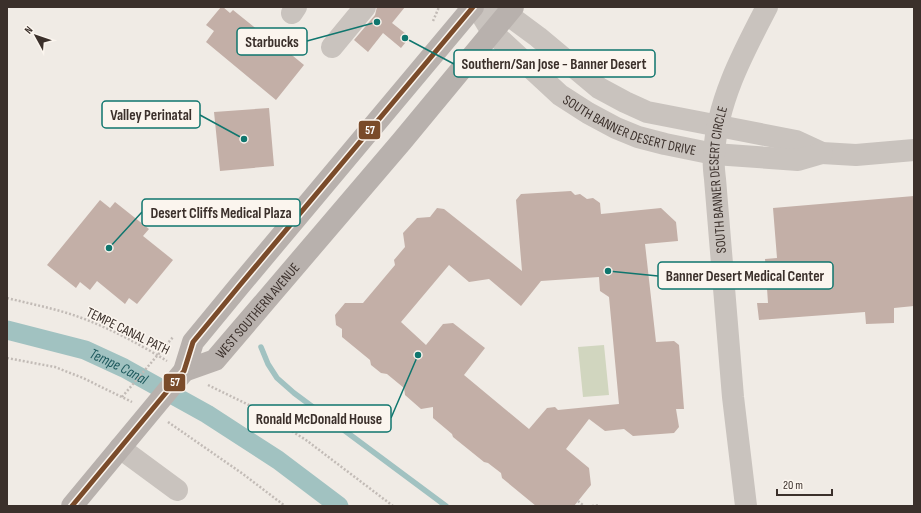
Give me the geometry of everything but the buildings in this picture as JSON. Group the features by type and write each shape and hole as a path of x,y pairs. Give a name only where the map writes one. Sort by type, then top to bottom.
{"main road":[{"name":"WEST SOUTHERN AVENUE","path":"181,374 194,342 473,7"},
{"name":"WEST SOUTHERN AVENUE","path":"181,374 215,360 397,147 510,10"},
{"path":"72,506 181,374"}],"street":[{"path":"332,47 365,7"},
{"name":"SOUTH BANNER DESERT DRIVE","path":"477,7 492,32 560,95 598,119 638,137 714,154 798,160 822,153 856,155 914,150"},
{"name":"SOUTH BANNER DESERT DRIVE","path":"485,7 510,10 538,37 599,88 648,112 796,141 822,153"},
{"name":"SOUTH BANNER DESERT CIRCLE","path":"746,506 733,397 714,179 714,154 718,125 724,100 741,58 768,7"},
{"path":"120,448 177,490"}],"path":[{"name":"TEMPE CANAL PATH","path":"7,298 67,313 96,324 137,343 181,374 255,408 306,440 393,506"},
{"path":"7,358 56,368 83,378 122,397 154,361"},
{"path":"176,427 243,474 285,506"},
{"path":"578,501 584,506"},
{"path":"592,506 600,505"}],"green space":[{"path":"604,345 609,395 583,397 578,347"}],"waterway":[{"name":"Tempe Canal","path":"7,330 85,350 124,368 207,414 278,460 339,506"},
{"path":"261,347 268,364 277,378 294,393 446,506"}],"transit line":[{"name":"57","path":"72,506 184,371 193,342 473,7"}],"place":[{"name":"Starbucks","path":"377,22"},
{"name":"Southern/San Jose - Banner Desert","path":"405,38"},
{"name":"Valley Perinatal","path":"244,139"},
{"name":"Desert Cliffs Medical Plaza","path":"109,248"},
{"name":"Banner Desert Medical Center","path":"608,271"},
{"name":"Ronald McDonald House","path":"418,355"}]}
